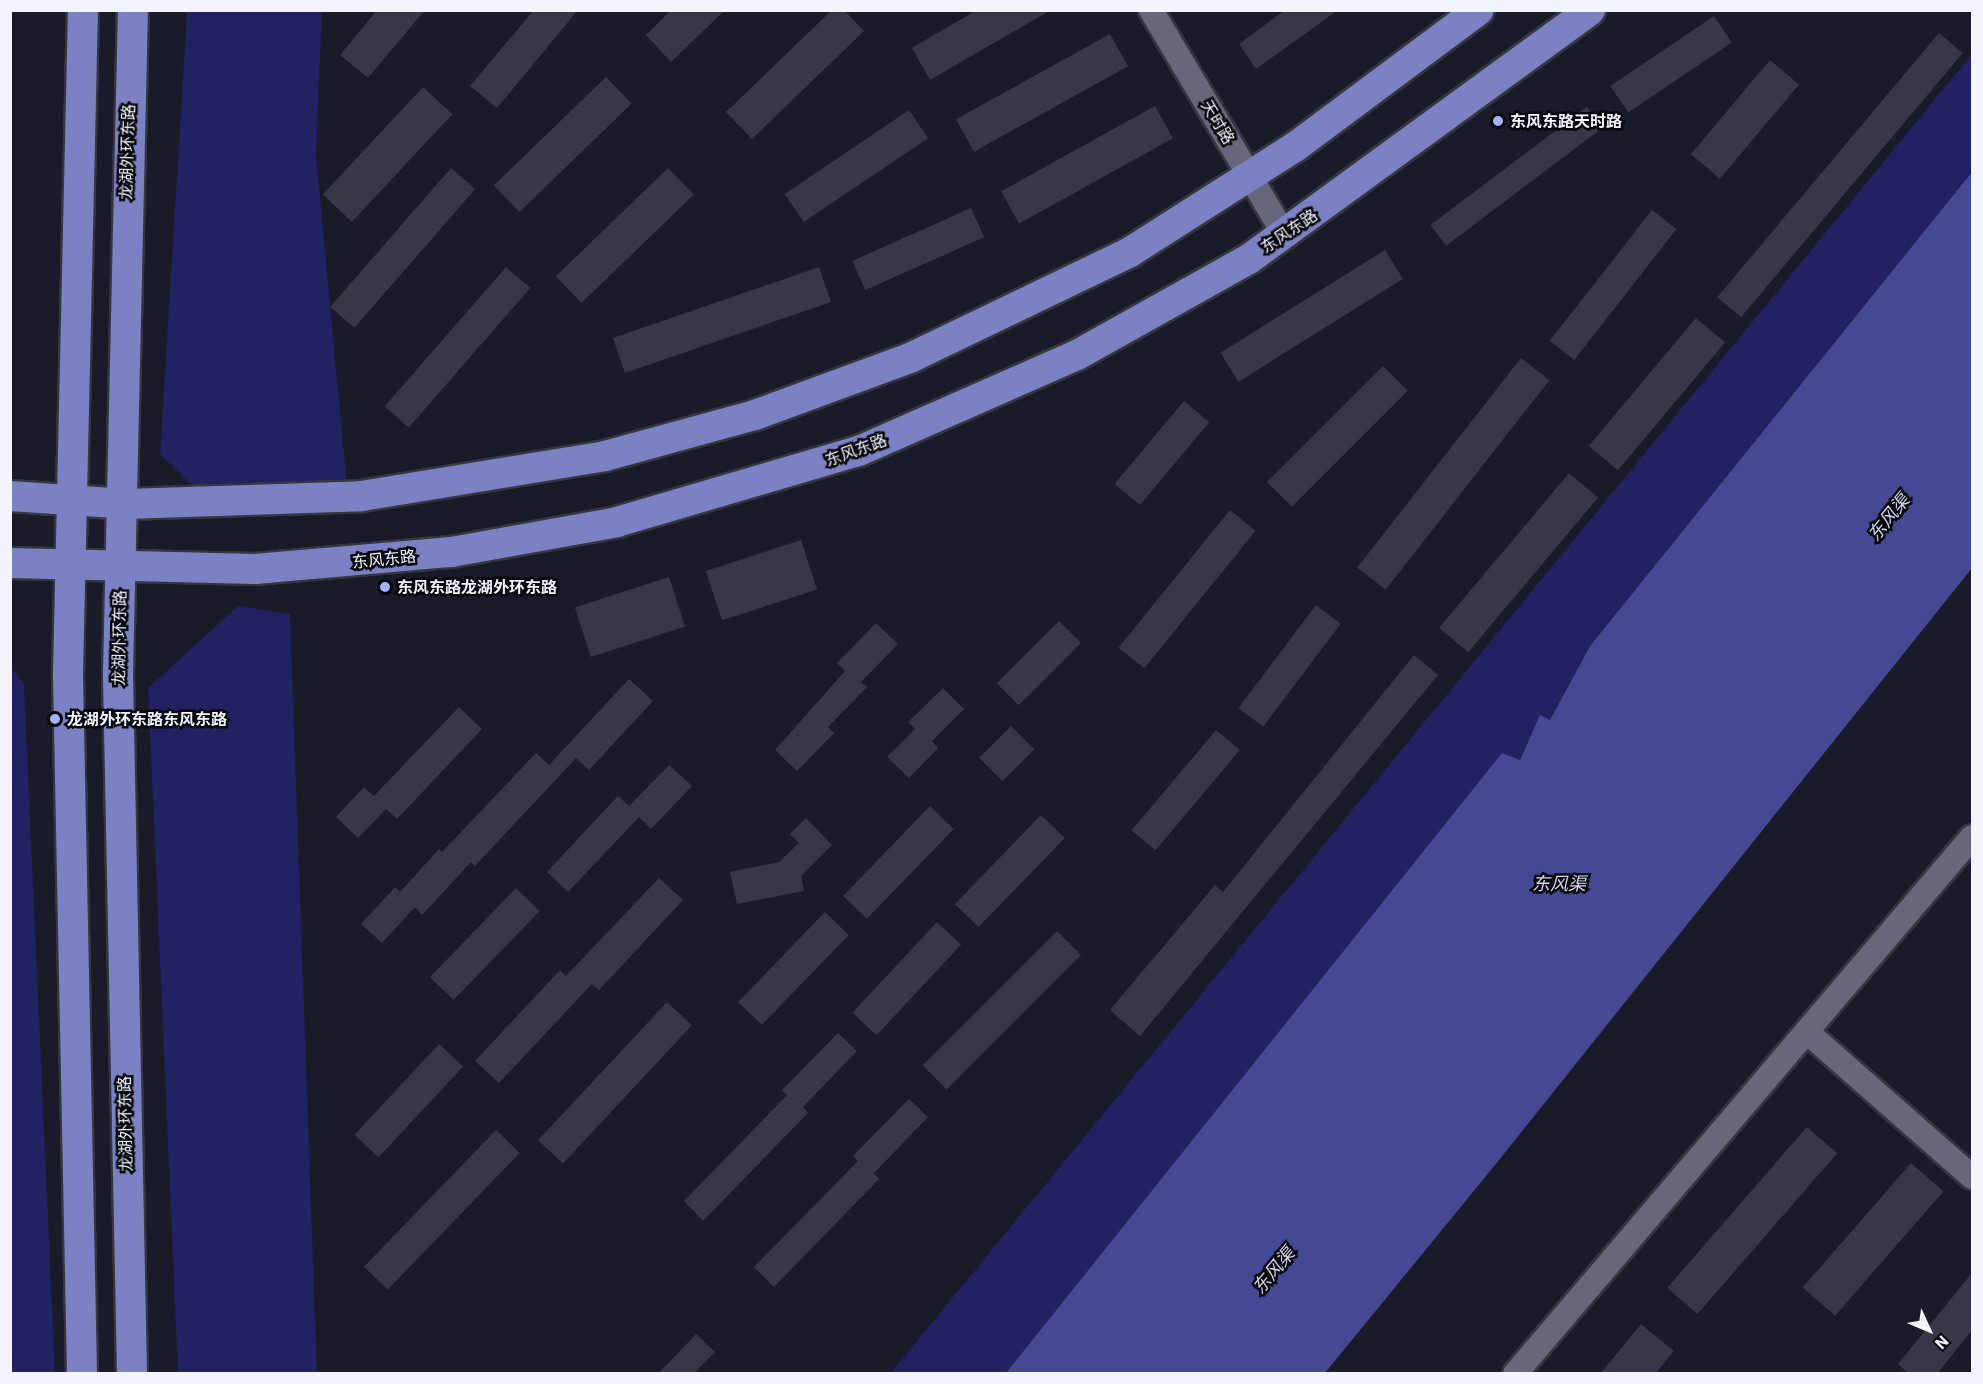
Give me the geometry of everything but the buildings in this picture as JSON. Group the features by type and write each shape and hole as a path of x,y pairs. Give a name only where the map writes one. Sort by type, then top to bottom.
{"main road":[{"path":"82,1374 70,567 83,10"},
{"name":"龙湖外环东路","path":"132,1374 119,570 133,10"},
{"path":"10,496 120,504 298,501 441,486 605,456 755,415 910,358 1048,296 1251,178 1479,10"},
{"name":"东风东路","path":"10,563 119,570 302,567 451,552 617,522 762,482 859,450 1018,383 1162,310 1284,234 1590,10"}],"street":[{"name":"天时路","path":"1151,10 1284,234"},
{"path":"1515,1374 1972,837"},
{"path":"1807,1032 1972,1177"}],"shaded area":[{"path":"187,11 322,11 316,154 347,487 194,487 160,454"},
{"path":"1972,54 1972,172 1590,646 1550,720 1540,716 1519,761 1502,753 1006,1373 890,1374"},
{"path":"238,606 290,614 317,1373 178,1373 148,688"},
{"path":"11,668 24,684 55,1373 11,1373"}],"water":[{"name":"东风渠","path":"1972,172 1972,568 1495,1165 1325,1373 1006,1373 1502,753 1520,760 1540,715 1550,720 1590,646"}],"place":[{"name":"东风东路天时路","path":"1498,121"},
{"name":"东风东路龙湖外环东路","path":"385,587"},
{"name":"龙湖外环东路东风东路","path":"55,719"}]}
